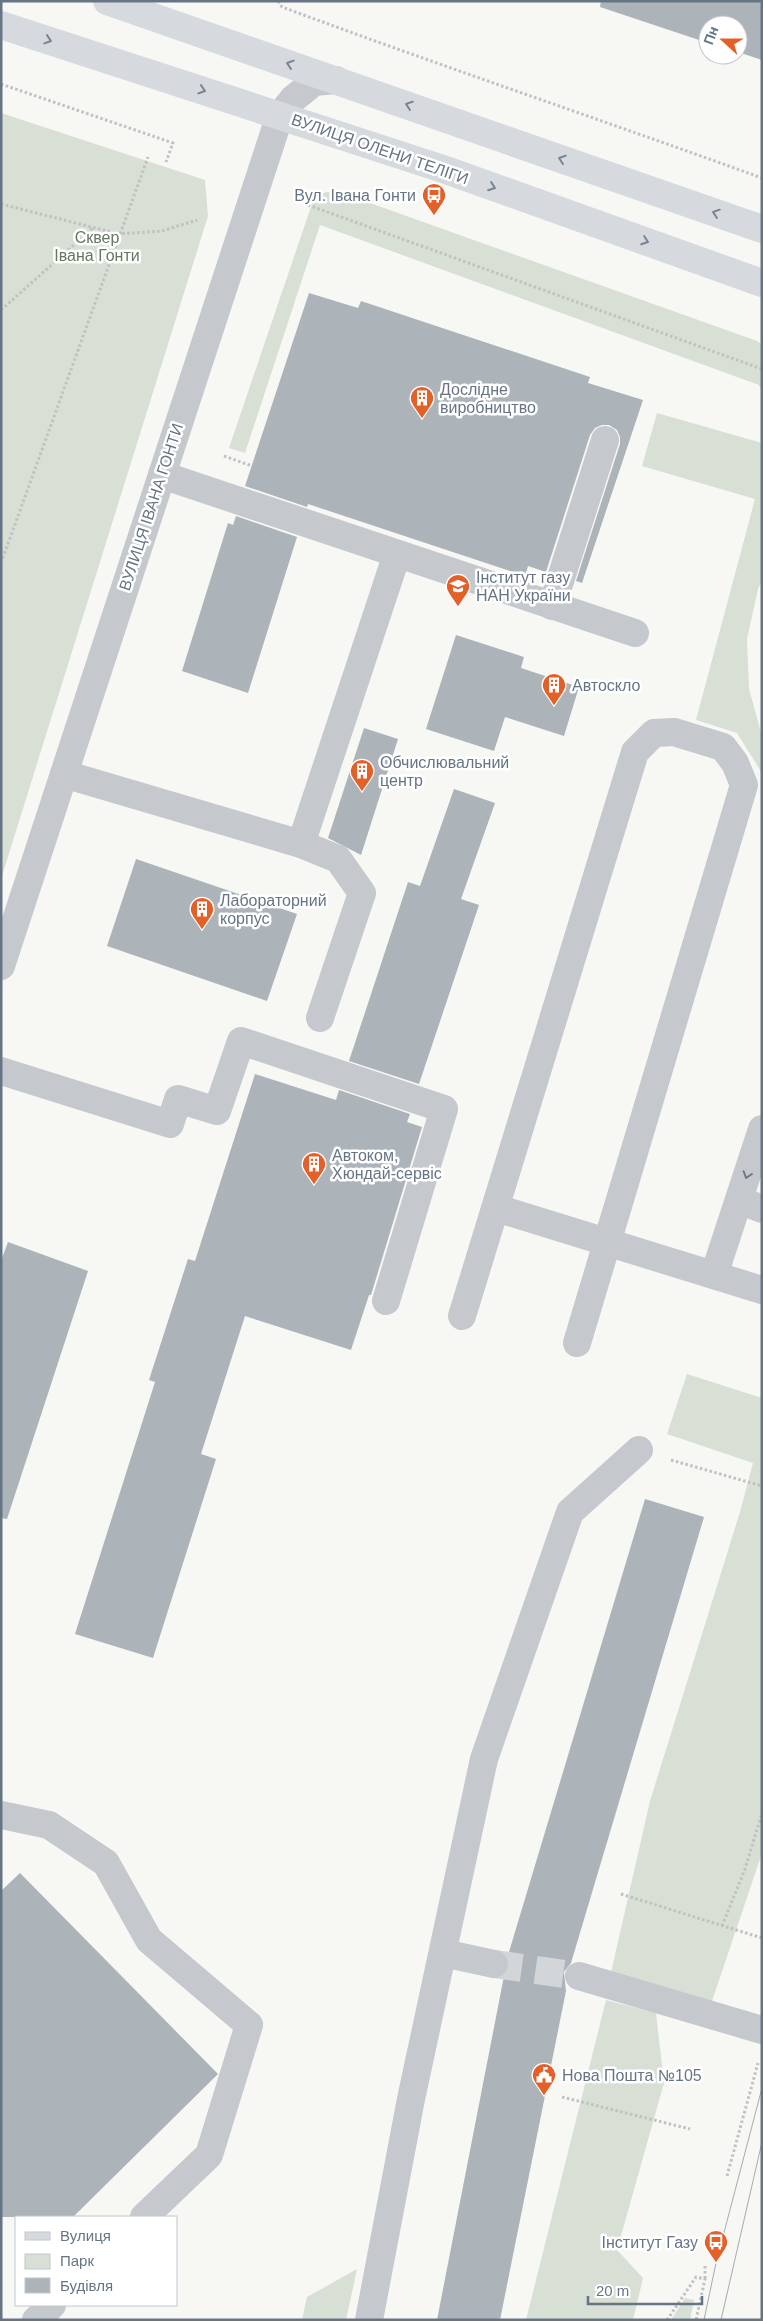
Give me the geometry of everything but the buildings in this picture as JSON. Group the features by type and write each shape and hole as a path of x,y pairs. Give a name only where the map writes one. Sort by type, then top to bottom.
{"main road":[{"path":"107,1 762,229"},
{"name":"ВУЛИЦЯ ОЛЕНИ ТЕЛІГИ","path":"1,25 443,169 760,283"}],"street":[{"name":"ВУЛИЦЯ ІВАНА ГОНТИ","path":"1,966 280,115 293,99 314,82 336,80"},
{"path":"552,606 605,440"},
{"path":"162,475 635,633"},
{"path":"301,844 396,554"},
{"path":"462,1316 635,752 654,733 674,732 723,747 742,759 744,785 577,1343"},
{"path":"64,774 301,844 338,859 362,893 320,1018"},
{"path":"1,1071 170,1124 178,1099 217,1111 241,1041 444,1109 386,1301"},
{"path":"714,1275 750,1204 762,1129"},
{"path":"496,1208 681,1267 762,1290"},
{"path":"369,2320 411,2100 484,1759 570,1512 639,1450"},
{"path":"1,1815 49,1824 106,1863 148,1940 249,2025 209,2155 145,2216"},
{"path":"443,1953 494,1964"},
{"path":"579,1976 760,2044"},
{"path":"36,2320 51,2306"}],"path":[{"path":"278,1 282,7 417,57 551,102 762,178"},
{"path":"1,84 173,143 166,162"},
{"path":"1,563 148,157"},
{"path":"1,204 119,234 162,231 197,220"},
{"path":"308,204 762,369"},
{"path":"1,310 94,227"},
{"path":"224,456 252,466"},
{"path":"639,1450 762,1486"},
{"path":"722,1926 745,1869 762,1813"},
{"path":"621,1894 762,1938"},
{"path":"727,2176 760,2044"},
{"path":"562,2097 690,2128"},
{"path":"696,2320 705,2279 705,2266"},
{"path":"667,2320 696,2277 705,2279"}],"green space":[{"name":"Сквер Івана Гонти","path":"1,113 205,180 208,216 1,879"},
{"path":"326,192 342,193 757,341 762,344 762,393 759,385 320,225 245,453 229,448 314,198"},
{"path":"657,413 762,443 762,580 758,589 747,639 749,689 762,736 762,773 737,733 696,720 755,499 642,466"},
{"path":"687,1374 762,1398 762,1853 711,2004 610,1977 650,1801 740,1512 753,1463 667,1434"},
{"path":"606,2000 656,2013 664,2083 617,2250 643,2278 633,2320 526,2320"},
{"path":"357,2269 346,2320 302,2320 307,2297"},
{"path":"685,2298 694,2300 690,2320 671,2320"}],"tunnel":[{"path":"494,1964 579,1976"}],"tram line":[{"path":"704,2320 716,2263 762,2088"},
{"path":"721,2320 762,2142"}],"place":[{"name":"Вул. Івана Гонти","path":"434,216"},
{"name":"Дослідне виробництво","path":"422,419"},
{"name":"Інститут газу НАН України","path":"458,607"},
{"name":"Автоскло","path":"554,706"},
{"name":"Обчислювальний центр","path":"362,792"},
{"name":"Лабораторний корпус","path":"202,930"},
{"name":"Автоком, Хюндай-сервіс","path":"314,1185"},
{"name":"Нова Пошта №105","path":"544,2096"},
{"name":"Інститут Газу","path":"716,2263"}]}
